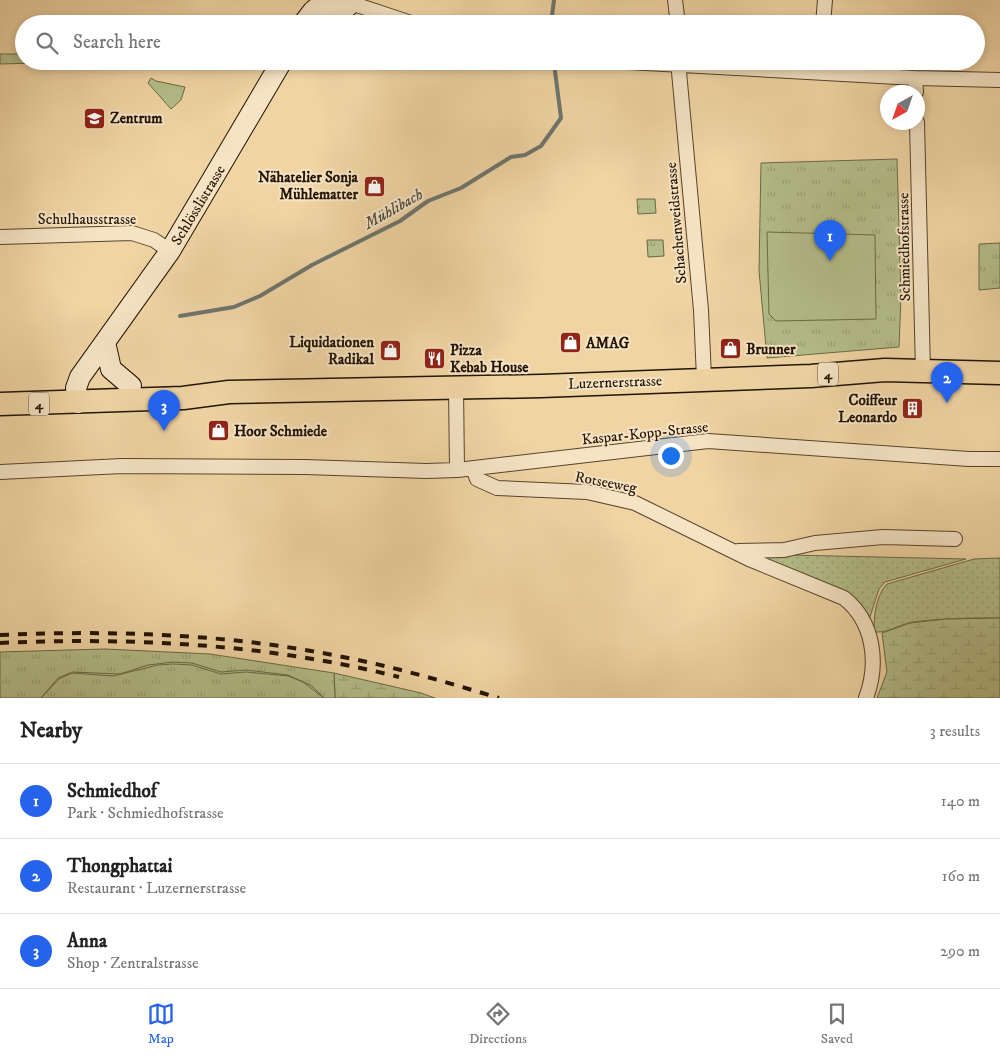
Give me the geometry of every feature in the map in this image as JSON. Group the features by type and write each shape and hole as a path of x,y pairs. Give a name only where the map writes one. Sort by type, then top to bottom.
{"main road":[{"path":"310,15 322,2 327,8 340,10 352,1"},
{"name":"Schlösslistrasse","path":"77,396 86,369 170,251 277,70"},
{"path":"105,342 111,369 131,386"},
{"name":"Luzernerstrasse","path":"230,392 811,376 885,370 1000,373"},
{"name":"4","path":"10,404 77,396 131,386 184,387 230,392"},
{"name":"4","path":"0,389 77,396 183,398 230,392"}],"street":[{"path":"675,0 677,15"},
{"path":"824,15 825,0"},
{"path":"352,1 390,15"},
{"name":"Schachenweidstrasse","path":"679,70 701,310 704,378"},
{"path":"847,70 916,78 1000,80"},
{"path":"916,78 916,85"},
{"name":"Schmiedhofstrasse","path":"917,130 923,371"},
{"name":"Schulhausstrasse","path":"0,237 132,232 154,240 170,251"},
{"path":"456,387 457,470"},
{"path":"0,417 10,404"},
{"name":"Kaspar-Kopp-Strasse","path":"0,472 122,466 457,470 708,441 969,459 1000,459"},
{"name":"Rotseeweg","path":"473,468 477,479 497,488 587,492 635,503 749,559 830,591 853,605 860,615 872,645 874,661 866,698"},
{"name":"Rotseeweg","path":"732,550 784,550 815,543 883,537 955,539"}],"green space":[{"path":"0,54 15,54 15,64 0,64"},
{"path":"151,78 156,81 185,87 181,100 171,109 148,83"},
{"path":"897,159 901,297 899,347 767,358 759,271 761,163"},
{"path":"637,199 655,199 656,213 638,214"},
{"path":"767,232 875,235 876,319 776,321 769,314"},
{"path":"647,240 663,240 664,256 648,257"},
{"path":"1000,243 1000,288 979,290 979,244"},
{"path":"746,554 966,559 885,582 879,589 869,620 860,607"},
{"path":"1000,558 1000,618 956,618 924,621 908,623 885,631 875,632 876,607 880,594 887,584 974,559"},
{"path":"1000,618 1000,698 877,698 887,672 882,633 910,623 946,619"},
{"path":"105,649 210,654 334,673 335,698 0,698 0,652"},
{"path":"173,662 192,663 221,672 246,670 288,675 312,686 324,698 303,682 288,676 246,672 221,674 192,665 173,664 158,665 113,676 72,673 59,679 41,698 58,678 72,672 120,674 148,665"},
{"path":"334,673 421,693 435,698 335,698"}],"waterway":[{"name":"Mühlibach","path":"552,15 554,0"},
{"name":"Mühlibach","path":"180,316 234,307 260,296 312,265 400,221 428,201 461,188 511,157 525,155 541,146 561,118 555,71"}],"railway":[{"path":"0,635 131,634 218,639 262,644 367,662 499,698"},
{"path":"0,643 100,641 201,645 300,657 399,677"}],"place":[{"name":"Zentrum","path":"94,118"},
{"name":"Nähatelier Sonja Mühlematter","path":"374,186"},
{"name":"Schmiedhof","path":"830,261"},
{"name":"AMAG","path":"570,343"},
{"name":"Brunner","path":"730,349"},
{"name":"Liquidationen Radikal","path":"390,351"},
{"name":"Pizza Kebab House","path":"434,359"},
{"name":"Thongphattai","path":"947,403"},
{"name":"Coiffeur Leonardo","path":"913,409"},
{"name":"Anna","path":"164,431"},
{"name":"Hoor Schmiede","path":"218,431"}]}
